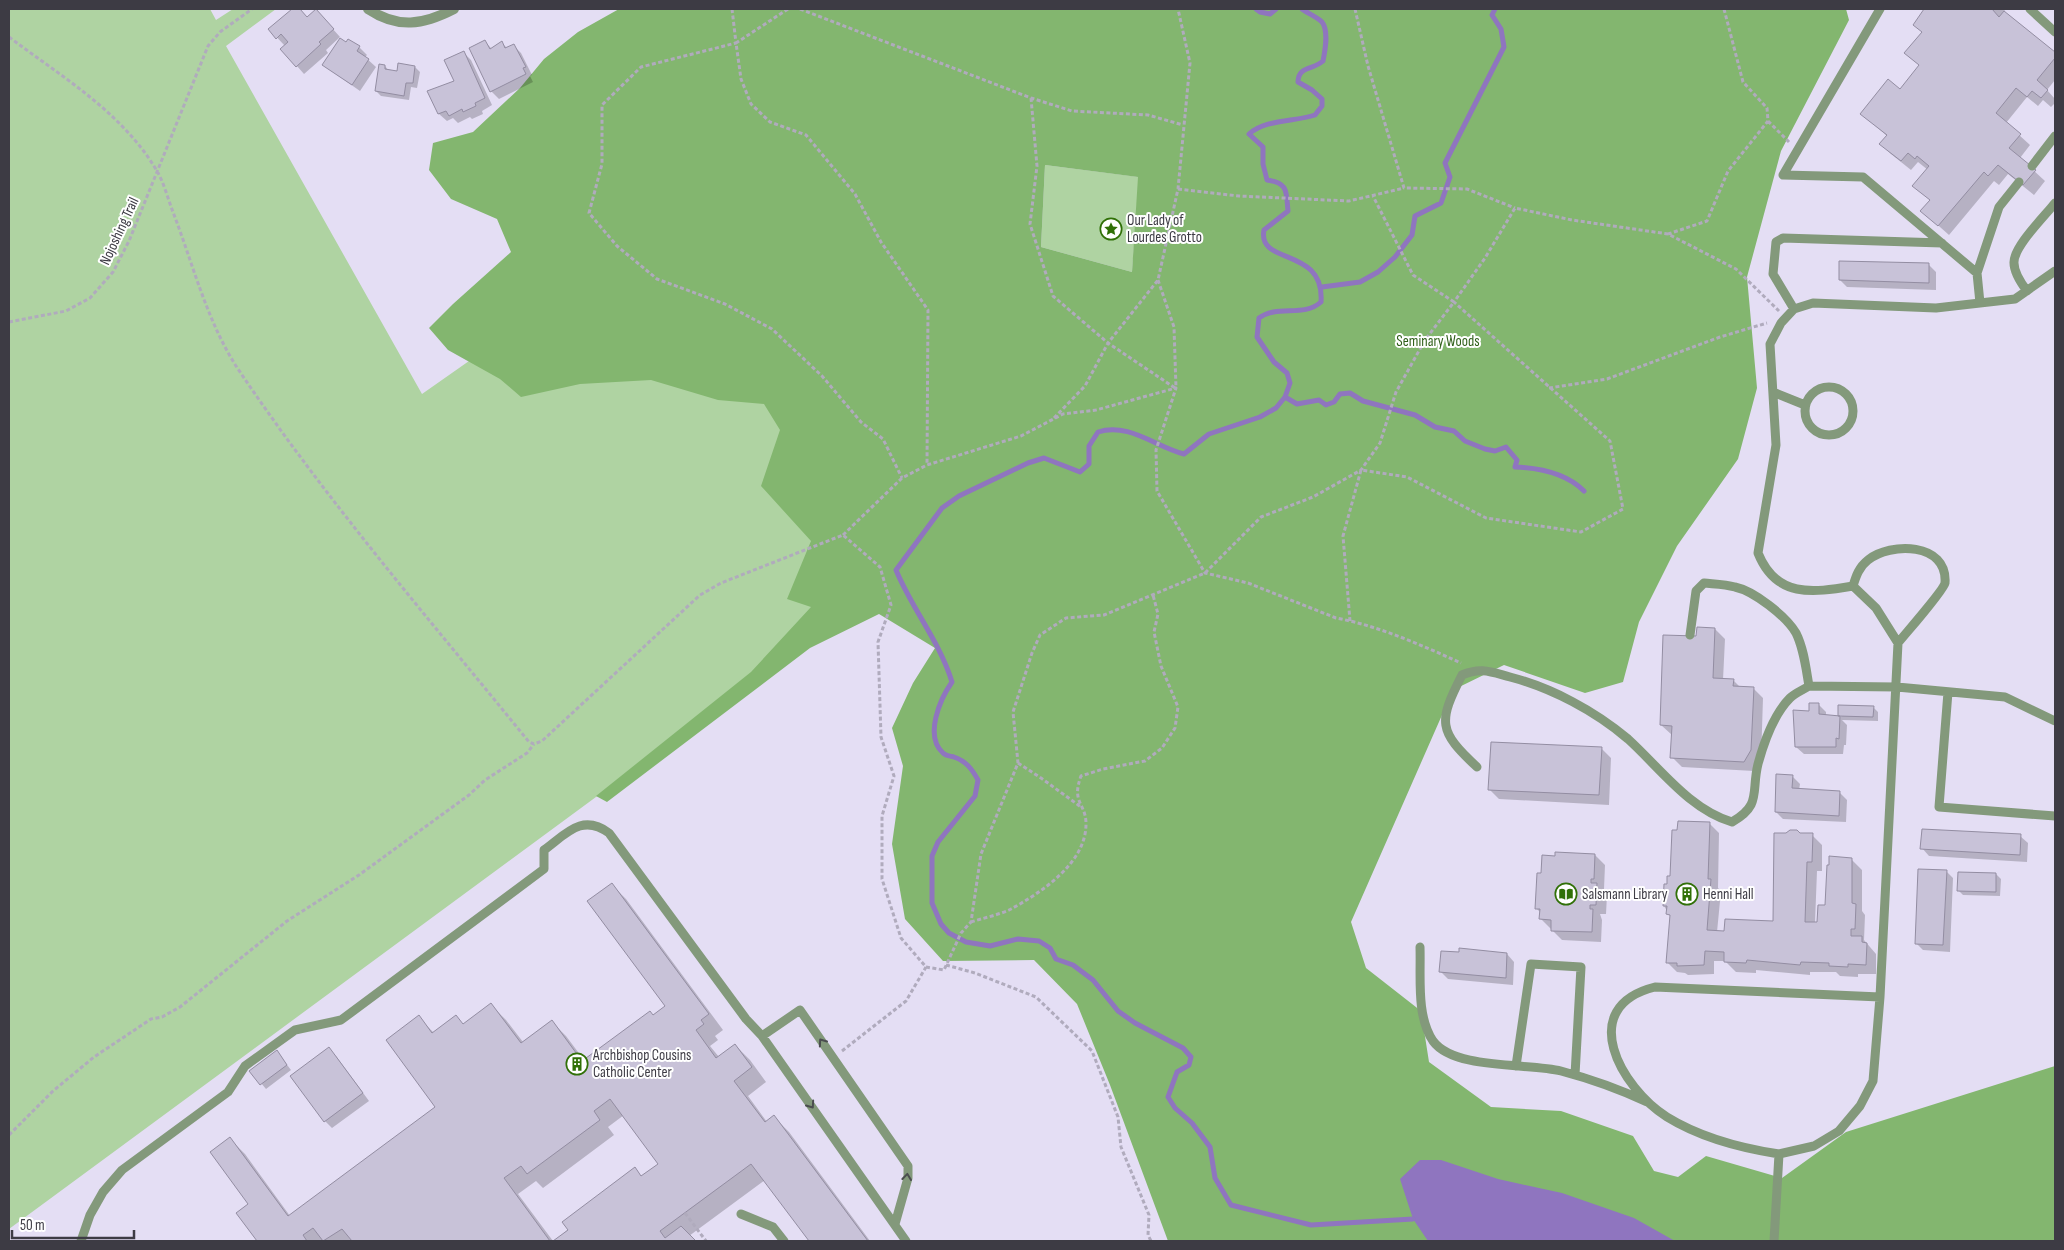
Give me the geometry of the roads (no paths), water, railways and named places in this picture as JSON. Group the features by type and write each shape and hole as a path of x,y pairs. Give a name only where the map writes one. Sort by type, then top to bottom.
{"street":[{"path":"368,9 383,18 415,24 436,18 454,9"}],"lane":[{"path":"1880,9 1796,150 1784,175 1863,177 1977,273"},
{"path":"2030,9 2055,32"},
{"path":"2032,166 2055,136"},
{"path":"1980,303 1977,273 1998,207 2019,182"},
{"path":"2027,291 2018,277 2014,262 2018,249 2055,203"},
{"path":"1794,309 1772,274 1776,242 1783,238 1942,244"},
{"path":"1853,586 1822,592 1791,588 1778,582 1765,569 1758,553 1776,445 1770,344 1786,318 1794,309 1813,303 1936,308 2015,299 2055,271"},
{"path":"1821,388 1836,388 1848,397 1853,411 1852,419 1842,431 1835,434 1818,433 1807,422 1805,405 1814,392 1821,388"},
{"path":"1773,392 1805,405"},
{"path":"1853,586 1857,573 1868,560 1886,550 1905,548 1924,550 1936,559 1942,571 1945,584 1939,596 1922,612 1898,643"},
{"path":"1690,635 1696,591 1704,582 1736,587 1763,601 1790,624 1803,653 1809,686"},
{"path":"1853,586 1876,608 1898,643 1880,997 1873,1081 1860,1106 1839,1130 1814,1146 1779,1154 1746,1149 1707,1136 1667,1117 1650,1103 1628,1077 1616,1057 1611,1037 1613,1018 1621,1004 1637,992 1655,987 1880,997"},
{"path":"1477,767 1455,746 1446,732 1444,718 1462,675 1476,669 1528,682 1602,720 1627,739 1693,801 1718,818 1732,822 1745,815 1753,804 1758,764 1777,715 1790,698 1809,686 1897,687 2005,698 2055,721"},
{"path":"1948,692 1939,807 2055,816"},
{"path":"81,1241 90,1215 103,1192 122,1170 228,1092 245,1066 295,1030 341,1020 544,869 544,850 575,827 586,824 599,826 609,833 746,1019 762,1036 906,1241"},
{"path":"1420,947 1422,1005 1426,1026 1434,1042 1447,1052 1463,1058 1559,1071 1607,1084 1650,1103"},
{"path":"1516,1066 1531,964 1581,968 1576,1076"},
{"path":"762,1036 800,1010 834,1058 908,1166 908,1178 895,1224"},
{"path":"1774,1241 1779,1154"},
{"path":"741,1214 773,1227 784,1241"}],"waterway":[{"path":"1256,9 1270,14 1276,9"},
{"path":"1302,9 1322,22 1326,41 1323,61 1300,73 1298,82 1312,90 1322,99 1322,106 1315,115 1272,123 1249,134 1263,147 1263,164 1267,180 1279,183 1283,186 1286,194 1288,211 1264,230 1265,241 1271,249 1303,264 1313,272 1319,284 1321,302 1314,307 1274,312 1259,318 1257,337 1274,362 1287,373 1290,383 1285,397 1276,408 1260,417 1209,434 1184,454 1131,433 1109,430 1098,432 1089,446 1089,464 1080,472 1044,458 1028,463 959,496 942,508 896,570 933,639 952,682 947,689 936,718 934,728 937,746 944,754 965,763 978,780 975,796 938,842 932,856 932,903 941,924 949,933 966,942 990,946 1018,939 1039,941 1050,948 1056,959 1073,965 1093,980 1118,1011 1135,1023 1183,1048 1191,1057 1189,1065 1177,1072 1168,1097 1175,1108 1192,1123 1210,1147 1215,1178 1231,1205 1311,1225 1413,1219"},
{"path":"1322,287 1360,282 1378,272 1395,257 1412,235 1415,216 1441,203 1450,177 1445,163 1504,47 1501,29 1492,15 1495,9"},
{"path":"1285,397 1297,404 1319,400 1326,405 1334,402 1340,394 1350,393 1363,401 1415,415 1435,427 1454,431 1465,441 1485,449 1495,451 1506,447 1517,460 1515,467 1561,476 1584,491"}],"place":[{"name":"Our Lady of Lourdes Grotto","path":"1111,229"},
{"name":"Salsmann Library","path":"1566,894"},
{"name":"Henni Hall","path":"1687,894"},
{"name":"Archbishop Cousins Catholic Center","path":"577,1064"}],"park label":[{"name":"Seminary Woods","path":"1438,341"}]}
